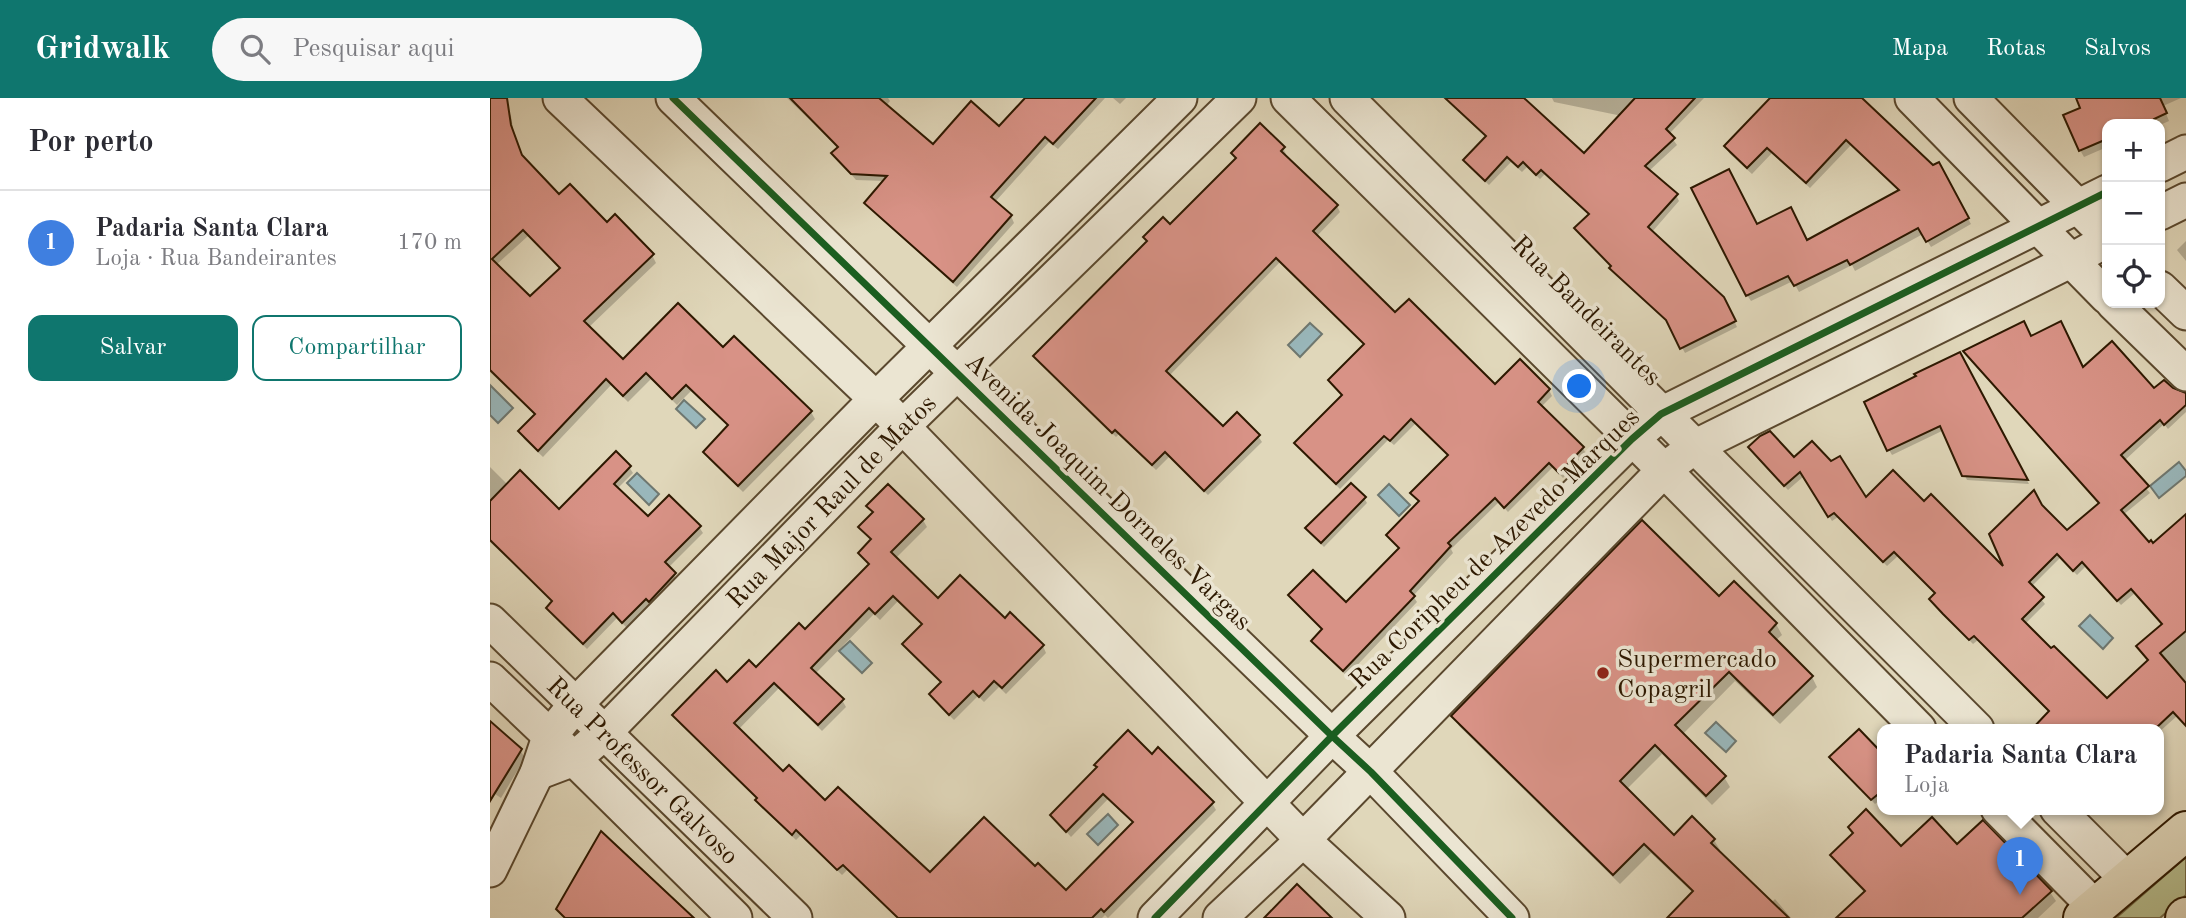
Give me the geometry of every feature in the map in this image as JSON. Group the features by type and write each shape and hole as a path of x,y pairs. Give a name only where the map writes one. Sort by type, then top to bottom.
{"main road":[{"path":"2089,913 2186,831"}],"street":[{"path":"560,98 876,399 1266,803 1388,918"},
{"name":"Avenida Joaquim Dorneles Vargas","path":"673,98 1371,772 1512,918"},
{"name":"Rua Major Raul de Matos","path":"490,870 537,773 550,737 576,704 876,399 1180,98"},
{"name":"Rua Major Raul de Matos","path":"537,773 575,759 605,732 903,426 1239,98"},
{"path":"1288,98 1664,470 1914,724"},
{"name":"Rua Bandeirantes","path":"1347,98 1972,724"},
{"path":"1912,98 2102,292"},
{"path":"1971,98 2093,200 2102,224"},
{"path":"2165,162 2186,152"},
{"path":"1089,188 1116,219"},
{"name":"Rua Coripheu de Azevedo Marques","path":"1155,918 1332,736 1632,439 1661,415 2093,200"},
{"path":"2165,210 2186,200"},
{"path":"1425,234 1454,206"},
{"path":"1220,918 1371,772 1664,470 1694,447 2070,261 2102,241"},
{"path":"1502,310 1530,283"},
{"path":"2165,293 2186,313"},
{"path":"2118,308 2186,374"},
{"path":"1805,343 1826,381"},
{"path":"1742,549 1770,522"},
{"path":"1830,639 1859,611"},
{"name":"Rua Professor Galvoso","path":"490,621 795,918"},
{"name":"Rua Professor Galvoso","path":"490,679 735,918"},
{"path":"2004,815 2089,913"},
{"path":"2023,834 2042,815"},
{"path":"2063,815 2127,879"}],"green space":[{"path":"2186,857 2186,895 2160,918 2116,918"}],"water":[{"path":"1310,323 1322,334 1300,357 1288,345"},
{"path":"490,385 513,408 498,423 490,415"},
{"path":"684,400 705,419 696,428 676,409"},
{"path":"2179,462 2186,471 2186,476 2159,498 2150,486"},
{"path":"637,473 659,494 649,505 627,483"},
{"path":"1389,484 1410,505 1399,516 1378,495"},
{"path":"2090,615 2113,638 2103,649 2079,626"},
{"path":"850,641 872,663 862,673 839,651"},
{"path":"1716,722 1736,741 1726,752 1705,733"},
{"path":"1108,814 1118,825 1098,845 1087,834"}],"building":[{"path":"490,98 507,98 511,125 522,155 559,194 570,184 607,222 615,214 654,254 584,321 623,359 678,303 723,347 734,336 812,411 738,486 703,452 728,425 686,385 672,399 646,373 623,396 606,379 538,451 518,431 535,414 490,370","holes":["523,230 560,268 530,296 492,259"]},
{"path":"790,98 879,98 933,144 971,101 999,126 1025,98 1096,98 1053,144 1045,137 991,197 1012,215 953,282 864,203 887,176 851,174 831,153 838,147"},
{"path":"1445,98 1524,98 1584,153 1635,98 1695,98 1666,129 1675,138 1645,166 1678,194 1648,227 1724,297 1736,321 1680,349 1666,320 1609,268 1611,266 1574,228 1589,214 1541,170 1536,175 1523,162 1518,167 1507,157 1485,181 1463,160 1486,136"},
{"path":"1770,98 1862,98 1933,165 1939,162 1969,218 1926,242 1918,228 1850,265 1847,260 1794,286 1788,276 1746,296 1691,188 1729,169 1757,224 1791,207 1807,240 1899,190 1846,140 1806,183 1767,148 1747,168 1724,146"},
{"path":"2076,98 2160,98 2167,113 2154,119 2102,119 2102,141 2079,151 2063,115 2080,108"},
{"path":"1260,123 1285,147 1281,151 1338,205 1313,231 1395,312 1409,299 1495,384 1520,359 1550,389 1538,402 1584,447 1559,473 1549,463 1504,508 1495,498 1448,543 1451,546 1410,591 1415,596 1343,671 1311,641 1322,629 1288,595 1313,570 1346,602 1399,548 1386,535 1419,501 1410,493 1448,455 1411,419 1390,441 1384,436 1336,484 1294,443 1342,395 1328,380 1364,344 1276,258 1166,371 1223,426 1237,412 1260,435 1204,491 1165,452 1152,465 1115,430 1112,433 1033,356 1147,241 1143,237 1163,217 1170,224 1236,158 1231,153"},
{"path":"2024,321 2031,336 2061,321 2083,367 2112,341 2154,388 2164,380 2173,388 2186,393 2186,405 2164,425 2160,420 2121,455 2149,486 2121,510 2149,542 2151,540 2153,543 2186,514 2186,631 2160,653 2186,683 2186,726 2173,712 2160,724 2037,724 2049,711 1974,636 1969,640 1943,614 1929,599 1935,593 1894,552 1883,562 1834,513 1828,517 1800,472 1784,486 1748,447 1770,431 1794,457 1812,441 1831,461 1840,456 1866,497 1893,470 1924,501 1931,494 2003,566 1989,534 2034,490 2042,505 2067,530 2099,503 1963,351","holes":["2057,554 2073,571 2082,562 2117,601 2131,589 2162,624 2136,646 2148,660 2107,698 2022,619 2044,597 2029,582"]},
{"path":"1960,352 2028,480 1962,476 1940,426 1887,451 1864,402"},
{"path":"616,451 631,466 614,484 648,516 669,495 701,526 665,562 676,573 649,602 646,599 622,623 613,613 583,644 546,608 552,601 490,540 490,501 520,470 559,509"},
{"path":"1351,483 1366,497 1321,543 1305,528"},
{"path":"888,484 924,519 891,552 938,598 960,575 1005,618 1010,612 1044,645 1002,688 994,681 979,697 973,691 949,715 929,694 941,682 902,644 922,624 893,596 875,614 869,608 811,668 844,699 818,725 774,683 734,723 783,771 789,765 825,800 838,787 930,872 984,817 1035,866 1038,863 1066,890 1133,822 1103,794 1066,832 1050,815 1097,767 1094,765 1128,730 1152,754 1158,747 1214,802 1104,912 1101,909 1092,918 898,918 843,865 837,870 796,830 792,835 672,715 716,670 727,682 749,660 756,667 799,623 805,629 869,564 858,553 871,539 858,527 873,512 866,506"},
{"name":"Supermercado Copagril","path":"1642,520 1719,596 1734,581 1777,623 1769,632 1813,676 1773,715 1729,672 1675,725 1726,776 1706,796 1655,745 1620,781 1674,835 1692,816 1715,839 1711,843 1789,918 1667,918 1693,891 1644,844 1613,875 1451,716"},
{"path":"490,721 522,749 490,801"},
{"path":"1859,729 1877,748 1877,795 1871,800 1829,757"},
{"path":"1866,809 1901,846 1932,817 1957,844 1983,820 2052,891 2022,918 1836,918 1865,891 1830,855 1853,833 1848,827"},
{"path":"601,831 694,918 565,918 556,909"},
{"path":"1297,884 1332,918 1264,918"}],"cycle path":[{"path":"673,98 1371,772 1512,918"},
{"path":"1155,918 1332,736 1632,439 1661,414 2102,194"}],"place":[{"name":"Supermercado Copagril","path":"1603,673"},
{"name":"Padaria Santa Clara","path":"2020,895"}]}
